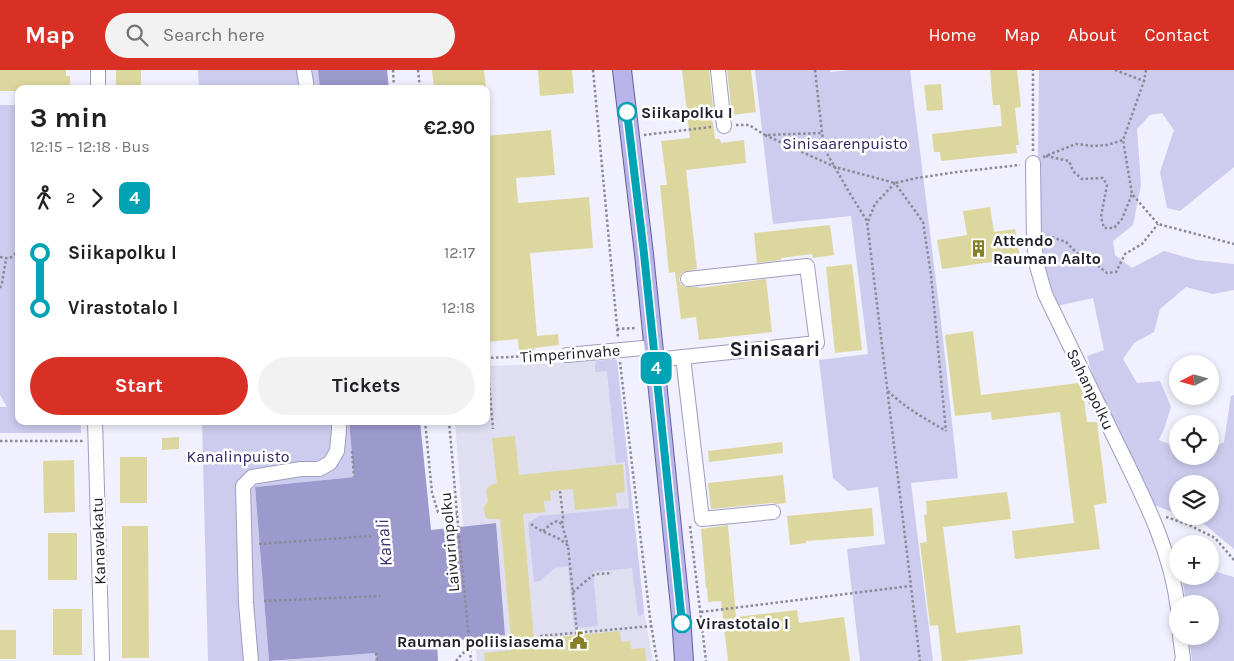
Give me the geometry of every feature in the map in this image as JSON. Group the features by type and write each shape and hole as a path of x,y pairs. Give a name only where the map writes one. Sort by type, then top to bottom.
{"main road":[{"path":"622,70 644,254 681,612 684,661"}],"street":[{"path":"98,70 98,85"},
{"path":"304,70 307,85"},
{"path":"718,70 724,126"},
{"name":"Sahanpolku","path":"1033,163 1034,240 1037,266 1045,294 1148,510 1163,545 1175,595"},
{"name":"Timperinvahe","path":"567,354 619,350 683,357 817,343 807,266 688,279"},
{"path":"683,357 702,519 773,512"},
{"name":"Kanavakatu","path":"95,425 102,661"},
{"path":"251,661 246,593 242,504 243,486 252,477 301,469 320,469 330,463 336,451 339,425"},
{"path":"1181,645 1182,661"}],"path":[{"path":"393,70 394,85"},
{"path":"418,70 420,85"},
{"path":"593,70 619,350 657,661"},
{"path":"815,70 825,150 868,221 920,661"},
{"path":"1033,70 1033,163"},
{"path":"1115,70 1144,82"},
{"path":"1045,155 1069,161 1074,172 1082,180 1103,178 1107,185 1101,217 1104,228 1114,228 1122,219 1132,194 1123,140 1144,82 1146,70"},
{"path":"765,135 835,167 896,183 957,172 1033,163 1045,155 1076,144 1107,145 1123,140"},
{"path":"868,221 875,204 896,183"},
{"path":"887,390 920,416 946,431 931,275 923,222 896,183"},
{"path":"1132,194 1158,224 1234,244"},
{"path":"1049,236 1066,242 1079,255 1096,264 1107,273 1116,272 1125,254 1142,244 1158,224"},
{"path":"0,257 6,259 15,255"},
{"path":"0,288 6,259"},
{"name":"Timperinvahe","path":"490,358 567,354"},
{"path":"490,399 493,429"},
{"path":"425,425 432,493 438,512 457,514"},
{"name":"Laivurinpolku","path":"449,425 471,661"},
{"path":"0,440 95,441"},
{"path":"560,491 562,524 568,546 577,632"},
{"path":"1148,510 1187,524 1215,538 1234,560"},
{"path":"543,531 557,521 562,524"},
{"path":"531,524 563,540 568,546"},
{"path":"259,544 372,536"},
{"path":"573,592 595,575 612,573"},
{"path":"700,612 910,586"},
{"path":"264,601 380,596"},
{"path":"540,636 652,626"},
{"path":"456,661 470,649"},
{"path":"376,653 377,661"}],"shaded area":[{"path":"615,359 617,361 644,611 653,661 477,661 475,638 505,635 496,523 463,526 455,425 490,425 490,366"}],"green space":[{"path":"198,70 318,70 320,85 199,85"},
{"name":"Sinisaarenpuisto","path":"755,70 830,70 830,72 849,70 910,70 958,478 911,483 933,661 860,661 847,549 885,544 878,487 848,491 833,478 819,360 868,354 851,216 773,224"},
{"path":"1039,70 1234,70 1234,167 1180,211 1167,208 1160,172 1174,130 1162,113 1150,115 1137,129 1141,185 1133,225 1113,241 1115,255 1132,268 1164,251 1196,260 1234,264 1234,290 1213,294 1186,287 1160,309 1154,332 1134,343 1123,359 1137,383 1160,381 1171,407 1159,440 1169,444 1169,465 1219,465 1219,444 1224,442 1231,396 1234,395 1234,549 1205,525 1219,525 1219,475 1169,475 1169,511 1152,504 1098,393 1087,356 1104,350 1093,298 1057,306 1050,294 1039,252"},
{"path":"0,105 15,105 15,425 81,425 81,433 0,433 0,407 7,407 0,395"},
{"path":"615,359 617,361 644,611 643,615 638,616 632,568 593,572 598,626 574,628 568,566 555,568 540,581 534,582 528,523 539,516 629,508 625,462 616,463 607,371 595,372 597,361"},
{"name":"Kanalinpuisto","path":"202,425 349,425 354,477 255,487 269,661 208,661"},
{"path":"1219,573 1234,577 1234,661 1192,661 1190,645 1219,645 1219,595 1185,595 1183,585 1219,585"},
{"path":"376,653 377,661 273,661"}],"water":[{"path":"318,70 387,70 389,85 320,85"},
{"name":"Kanali","path":"349,425 420,425 431,530 496,523 505,635 437,643 438,661 377,661 376,653 269,661 255,487 354,477"}],"building":[{"path":"0,70 66,70 66,76 70,76 70,85 15,85 15,91 0,91"},
{"path":"116,70 141,70 141,85 116,85"},
{"path":"432,70 484,70 486,85 434,85"},
{"path":"538,70 572,70 574,93 540,96"},
{"path":"682,70 709,70 715,139 720,139 721,143 744,140 746,163 686,170 697,269 683,272 679,280 681,285 685,287 699,288 766,279 772,332 699,340 696,317 681,319 675,272 669,273 660,185 667,185 661,141 690,138"},
{"path":"727,70 751,70 756,112 732,115"},
{"path":"990,70 1017,70 1021,107 1015,108 1019,145 1016,145 1017,153 941,161 940,152 934,152 932,134 1002,126 1000,105 993,105"},
{"path":"941,84 943,110 927,111 924,85"},
{"path":"551,130 555,175 516,178 518,203 589,197 593,248 530,253 537,336 558,334 559,345 519,352 518,339 490,342 490,136"},
{"name":"Attendo Rauman Aalto","path":"990,207 994,232 1015,229 1020,258 942,269 937,240 967,235 963,211"},
{"path":"830,225 834,255 813,258 812,254 757,263 754,233"},
{"path":"852,264 862,350 835,353 826,267"},
{"path":"973,331 981,395 1078,383 1083,393 1087,422 1097,422 1107,503 1094,505 1100,549 1015,559 1012,531 1074,523 1060,412 992,420 991,412 955,416 945,335"},
{"path":"515,436 519,475 623,464 625,492 616,493 617,506 575,510 573,489 550,491 551,501 544,501 545,512 523,514 534,639 620,631 621,642 630,641 631,649 645,648 646,661 485,661 484,653 512,650 500,519 486,518 484,506 488,502 486,490 489,486 497,483 492,438"},
{"path":"179,437 179,449 162,450 162,438"},
{"path":"782,442 783,453 709,462 708,451"},
{"path":"120,457 147,457 147,503 120,503"},
{"path":"74,460 75,512 44,513 43,461"},
{"path":"783,475 786,503 711,509 708,483"},
{"path":"1007,492 1011,519 943,527 956,633 1020,625 1023,654 962,661 942,661 938,625 930,626 920,543 927,542 924,515 927,514 926,501"},
{"path":"872,508 874,536 806,541 806,543 790,545 787,516"},
{"path":"728,525 736,617 797,610 799,623 844,617 850,661 728,661 721,601 708,602 701,529"},
{"path":"122,526 148,526 149,658 122,658"},
{"path":"48,533 77,533 77,580 48,580"},
{"path":"53,609 82,609 82,655 53,655"},
{"path":"0,630 16,630 16,659 0,659"}],"bus line":[{"name":"4","path":"627,112 644,254 682,623"}],"place":[{"name":"Siikapolku I","path":"627,112"},
{"name":"Attendo Rauman Aalto","path":"979,249"},
{"name":"Virastotalo I","path":"682,623"},
{"name":"Rauman poliisiasema","path":"578,641"}],"district":[{"name":"Sinisaari","path":"775,349"}]}
